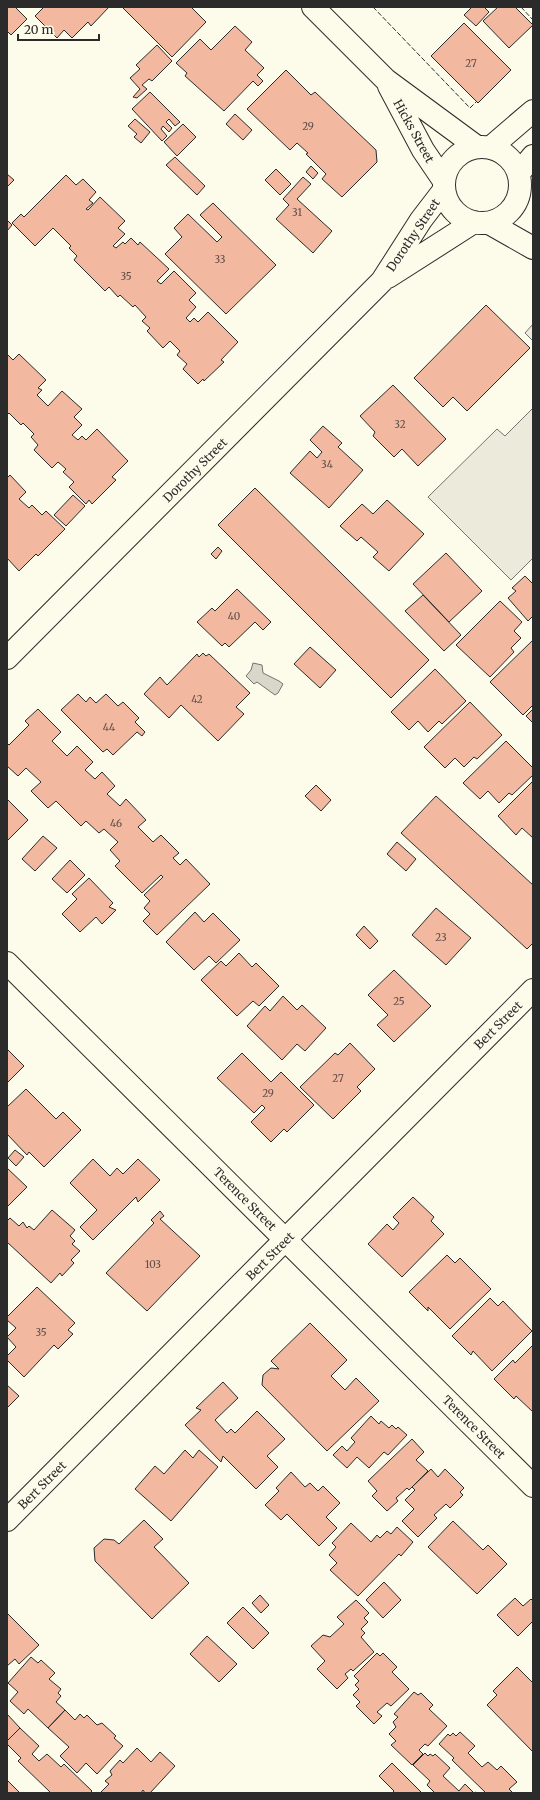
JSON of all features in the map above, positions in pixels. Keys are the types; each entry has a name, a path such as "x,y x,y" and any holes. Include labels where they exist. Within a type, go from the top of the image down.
{"street":[{"name":"Hicks Street","path":"313,7 386,80 484,147"},
{"name":"Hicks Street","path":"386,80 423,150 444,185"},
{"path":"484,147 533,111"},
{"path":"524,186 513,161 503,152 484,147 465,150 455,158 447,169 444,185 447,201 454,211 463,218 482,223 533,248"},
{"path":"482,223 499,220 512,210 524,186 533,156"},
{"name":"Dorothy Street","path":"7,658 382,281 444,185"},
{"name":"Dorothy Street","path":"382,281 482,223"},
{"name":"Terence Street","path":"7,963 533,1486"},
{"name":"Bert Street","path":"7,1520 533,990"}],"shaded area":[{"path":"533,324 533,341 525,333"},
{"path":"533,408 533,558 511,580 428,497 497,429 505,436"},
{"path":"253,663 262,665 263,673 283,684 278,693 275,695 257,682 254,684 246,676 251,670"}],"building":[{"path":"7,7 15,7 27,19 11,35 7,31"},
{"path":"44,7 109,7 91,26 88,22 72,38 64,30 57,38 35,16"},
{"path":"122,7 191,7 206,22 172,57"},
{"path":"472,7 484,7 489,12 476,26 464,15"},
{"path":"498,7 515,7 533,25 509,48 483,21"},
{"path":"464,23 511,70 478,103 431,56"},
{"path":"235,26 252,42 245,50 264,68 257,75 263,81 258,86 253,81 224,111 185,76 187,73 176,63 200,39 211,50"},
{"path":"157,45 172,61 152,81 149,79 142,85 147,89 137,98 133,97 140,89 130,78 140,69 136,65"},
{"path":"286,70 311,95 315,92 376,150 377,162 342,197 322,179 326,174 306,154 308,153 297,143 290,150 247,109"},
{"path":"150,92 180,122 175,126 169,119 166,122 172,128 169,132 163,126 161,129 167,136 162,141 132,109"},
{"path":"235,114 252,130 243,140 226,124"},
{"path":"135,119 150,132 141,143 134,137 137,134 128,126"},
{"path":"183,124 196,137 177,156 164,142"},
{"path":"175,157 205,186 197,195 166,165"},
{"path":"311,166 318,173 313,179 306,172"},
{"path":"276,169 291,184 280,195 265,180"},
{"path":"7,174 14,180 7,187"},
{"path":"66,175 76,185 83,179 96,192 89,200 93,203 86,209 88,210 100,197 125,221 118,228 125,234 113,246 116,248 123,242 125,244 131,238 138,245 140,242 169,269 157,281 161,284 174,271 196,293 189,300 196,307 186,318 190,322 194,318 198,322 208,312 238,342 221,360 224,362 204,381 203,379 198,384 183,369 187,364 177,355 180,351 170,341 163,348 147,331 150,328 142,321 146,317 135,305 133,307 120,295 118,297 109,287 105,291 74,260 77,256 69,248 71,246 53,228 35,246 12,223 21,214 24,217"},
{"path":"303,177 311,184 297,199 332,231 313,253 276,219 289,205 283,199"},
{"path":"213,203 276,265 226,314 165,254 182,237 174,228 188,214 217,242 222,237 200,215"},
{"path":"7,220 12,225 7,231"},
{"path":"486,305 530,348 467,411 453,397 443,407 414,378"},
{"path":"19,354 46,380 38,388 42,390 37,395 48,406 62,391 82,409 74,417 82,425 72,435 78,440 82,436 86,440 97,429 128,461 112,477 116,480 92,504 89,500 86,504 69,487 74,482 63,472 66,469 58,462 52,468 34,450 38,445 31,437 34,434 23,423 21,425 9,413 7,415 7,357 8,355 13,360"},
{"path":"393,385 446,439 418,466 402,449 394,457 373,436 375,432 360,416"},
{"path":"323,426 342,443 338,447 363,470 329,508 290,473 310,451 317,458 322,452 310,440"},
{"path":"10,475 26,492 19,499 29,508 32,505 42,515 46,511 65,529 38,556 36,554 19,571 7,558 7,478"},
{"path":"255,488 429,660 391,698 218,525"},
{"path":"73,495 85,506 66,526 54,515"},
{"path":"387,500 424,534 389,571 373,557 378,552 361,537 357,541 340,526 362,504 373,514"},
{"path":"218,547 222,551 216,559 211,554"},
{"path":"446,553 482,591 449,622 413,584"},
{"path":"525,576 533,584 533,616 528,621 508,598 516,591 512,588"},
{"path":"237,589 271,622 263,630 255,622 229,647 225,643 222,646 197,622 212,608 215,611"},
{"path":"423,595 461,635 444,651 405,611"},
{"path":"500,601 522,622 514,631 521,638 511,648 514,652 490,677 456,645"},
{"path":"533,640 533,705 523,715 490,682"},
{"path":"310,647 336,670 320,688 294,664"},
{"path":"203,653 206,656 209,654 250,693 236,707 244,714 218,741 181,705 169,718 144,694 160,677 167,685 197,654 199,657"},
{"path":"435,669 466,701 442,724 439,721 428,732 418,721 409,730 391,712"},
{"path":"78,694 86,702 90,697 96,703 106,694 118,706 123,702 139,718 135,722 145,732 142,736 137,732 113,755 107,749 103,752 61,710"},
{"path":"470,702 502,735 477,759 474,757 464,767 455,758 445,768 424,747"},
{"path":"38,709 61,732 52,741 67,756 77,746 93,762 85,770 95,779 102,772 115,786 107,794 120,806 126,799 146,820 138,827 153,842 161,835 179,853 173,858 180,865 186,859 210,884 157,935 143,921 150,914 144,908 150,901 144,895 163,877 161,875 142,893 115,866 120,861 110,850 118,842 104,829 99,833 86,821 81,826 56,801 48,808 31,791 41,782 26,768 18,776 7,766 7,743 9,745 29,725 25,721"},
{"path":"533,709 533,723 526,716"},
{"path":"506,741 533,768 533,775 512,795 509,793 499,803 488,791 480,799 463,783"},
{"path":"533,781 533,838 522,828 516,835 498,816"},
{"path":"316,785 331,800 321,811 305,796"},
{"path":"436,796 533,885 533,943 527,949 401,833"},
{"path":"7,799 28,820 7,841"},
{"path":"43,836 57,848 35,871 22,859"},
{"path":"397,842 416,859 406,871 387,854"},
{"path":"70,860 85,875 67,893 52,879"},
{"path":"89,878 113,903 109,907 116,910 102,924 96,917 80,932 62,914 77,899 72,894"},
{"path":"436,908 471,938 446,965 412,935"},
{"path":"195,912 204,922 213,913 240,940 216,963 209,956 194,970 166,942"},
{"path":"364,926 378,941 370,949 356,935"},
{"path":"239,953 252,967 256,963 279,986 259,1006 253,1001 237,1016 201,980 221,961 226,966"},
{"path":"394,970 431,1006 394,1042 377,1025 388,1015 368,995"},
{"path":"283,996 297,1010 302,1005 326,1028 305,1051 297,1044 282,1060 247,1026 265,1006 270,1011"},
{"path":"350,1043 375,1069 357,1087 361,1091 333,1119 300,1087 335,1053 338,1055"},
{"path":"7,1049 24,1066 7,1083"},
{"path":"242,1053 271,1082 281,1072 314,1105 287,1132 284,1129 271,1142 251,1122 265,1108 262,1105 254,1113 217,1078"},
{"path":"26,1089 56,1119 63,1112 81,1130 44,1167 29,1152 27,1155 7,1134 7,1107"},
{"path":"15,1150 24,1157 16,1166 8,1158"},
{"path":"93,1159 110,1176 117,1168 123,1174 138,1159 160,1180 138,1202 136,1197 93,1240 80,1227 97,1210 70,1183"},
{"path":"7,1168 27,1187 7,1207"},
{"path":"413,1197 434,1217 431,1221 444,1234 402,1277 368,1244 387,1224 393,1230 399,1223 393,1217"},
{"path":"52,1210 75,1230 70,1236 75,1241 72,1244 80,1251 71,1260 74,1263 62,1276 60,1273 51,1283 7,1242 7,1221 10,1218 19,1226 23,1222 27,1228 29,1226 34,1230"},
{"path":"160,1211 164,1216 160,1219 200,1256 147,1311 106,1273 154,1223 151,1220"},
{"path":"447,1255 455,1263 460,1258 491,1289 450,1329 428,1307 428,1311 409,1292"},
{"path":"37,1287 75,1323 68,1330 73,1334 58,1349 54,1345 24,1377 7,1360 7,1356 16,1347 7,1337 16,1328 7,1320 7,1317"},
{"path":"490,1298 498,1306 503,1301 532,1331 492,1371 473,1351 471,1355 452,1336"},
{"path":"310,1323 347,1360 331,1376 345,1390 356,1378 379,1401 327,1451 262,1385 263,1375 271,1368 279,1369 271,1361"},
{"path":"533,1345 533,1412 516,1396 514,1399 494,1379 513,1360 515,1363"},
{"path":"223,1382 238,1398 215,1420 227,1433 231,1429 235,1433 257,1411 285,1439 267,1456 278,1467 256,1489 223,1456 221,1462 185,1425 201,1410 196,1408"},
{"path":"7,1385 19,1396 7,1408"},
{"path":"371,1416 379,1424 381,1421 389,1428 392,1425 396,1429 398,1427 407,1435 388,1455 384,1452 369,1468 357,1457 347,1468 333,1455 342,1446 347,1451 355,1442 351,1438"},
{"path":"412,1439 424,1452 416,1460 428,1471 409,1490 407,1488 396,1498 398,1501 387,1511 372,1496 377,1491 368,1481"},
{"path":"185,1450 193,1458 199,1450 218,1467 171,1521 135,1489 155,1466 164,1474"},
{"path":"431,1469 438,1477 445,1469 464,1488 460,1492 463,1495 450,1508 446,1504 434,1515 437,1518 418,1537 402,1521 414,1509 405,1500 415,1490 412,1487"},
{"path":"291,1472 305,1487 310,1483 318,1491 323,1486 340,1503 326,1517 337,1528 319,1546 287,1514 281,1520 265,1505 279,1491 276,1488"},
{"path":"144,1520 163,1539 154,1547 189,1583 152,1619 95,1561 94,1548 104,1539 114,1540 119,1544"},
{"path":"453,1521 483,1550 488,1545 507,1564 477,1594 428,1547"},
{"path":"351,1523 371,1542 377,1535 380,1538 387,1531 391,1534 397,1527 413,1542 401,1556 399,1554 358,1596 330,1570 337,1563 329,1555 336,1547 332,1543"},
{"path":"384,1582 401,1600 383,1618 366,1600"},
{"path":"260,1595 269,1605 261,1613 252,1603"},
{"path":"515,1598 523,1606 531,1599 533,1601 533,1621 518,1636 497,1615"},
{"path":"356,1600 369,1613 364,1618 368,1622 361,1629 365,1633 361,1637 374,1652 353,1671 351,1669 345,1674 348,1678 337,1689 317,1669 325,1661 311,1646 323,1635 330,1637 344,1624 337,1617"},
{"path":"243,1607 269,1633 253,1649 227,1623"},
{"path":"7,1613 39,1645 19,1664 15,1659 7,1666"},
{"path":"207,1636 237,1664 219,1682 190,1654"},
{"path":"377,1653 380,1656 383,1653 397,1667 392,1672 409,1689 391,1706 387,1703 377,1712 382,1716 374,1724 356,1706 360,1702 353,1695 359,1689 355,1685 359,1681 354,1676"},
{"path":"31,1657 38,1663 41,1660 55,1673 49,1679 61,1689 58,1693 61,1696 56,1702 65,1710 48,1728 28,1709 24,1714 10,1701 18,1692 8,1683"},
{"path":"517,1667 532,1682 533,1680 533,1752 487,1705 497,1695 493,1691"},
{"path":"414,1692 418,1695 421,1693 433,1705 429,1709 447,1726 428,1746 425,1744 419,1750 423,1754 412,1765 391,1745 396,1741 389,1734 396,1727 393,1722 398,1717 394,1714"},
{"path":"65,1710 75,1720 80,1714 84,1718 87,1715 97,1725 102,1723 116,1736 114,1738 123,1746 97,1774 86,1763 77,1773 60,1756 69,1747 48,1728"},
{"path":"7,1714 20,1728 7,1741"},
{"path":"20,1728 39,1746 32,1754 39,1761 47,1754 61,1767 64,1764 92,1791 90,1793 51,1793 18,1761 21,1758 7,1744 7,1741"},
{"path":"460,1732 475,1746 468,1753 482,1767 488,1762 497,1770 501,1766 517,1782 509,1789 513,1793 486,1793 452,1760 454,1758 439,1744 448,1734 450,1736 453,1733 456,1736"},
{"path":"137,1748 151,1762 160,1752 175,1766 150,1793 145,1793 143,1790 141,1793 100,1793 109,1784 105,1781 112,1775 110,1771 120,1760 123,1763"},
{"path":"425,1753 428,1756 430,1754 433,1756 435,1754 450,1768 443,1776 459,1791 465,1784 474,1793 435,1793 427,1785 430,1781 413,1765"},
{"path":"392,1763 422,1793 392,1793 394,1791 379,1776"},
{"path":"7,1780 20,1793 7,1793"}],"fence":[{"path":"373,7 470,108 476,102"},
{"path":"521,7 533,20"}]}
